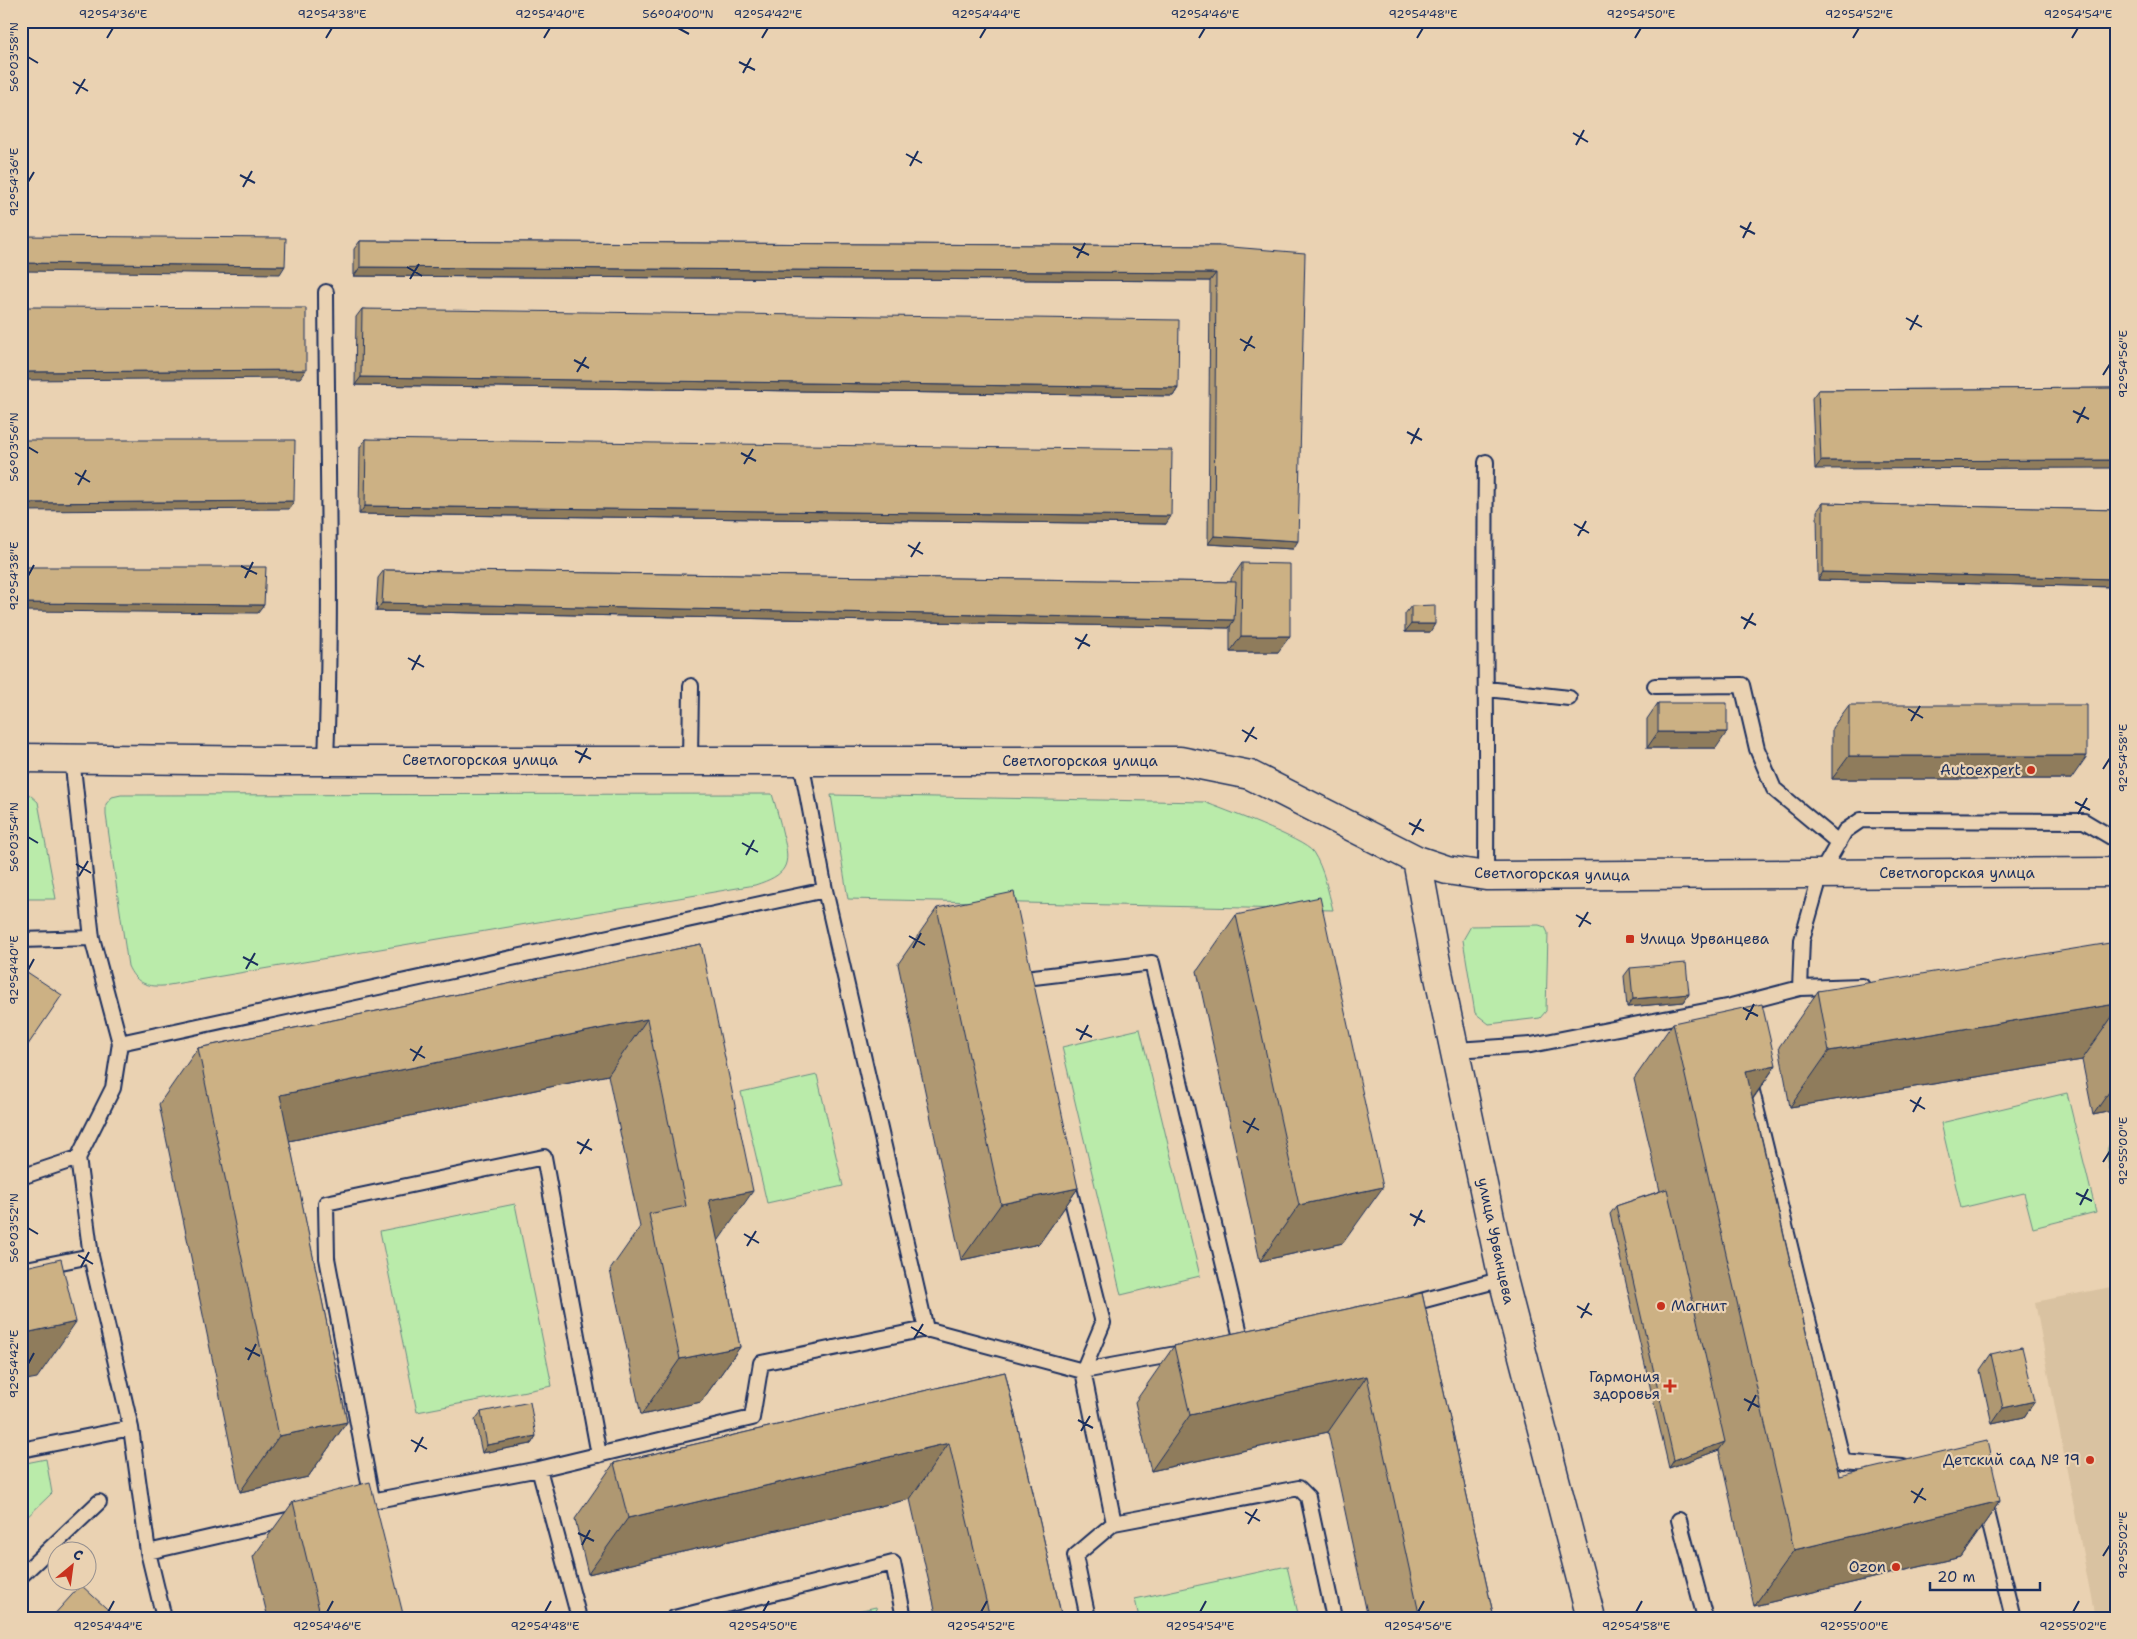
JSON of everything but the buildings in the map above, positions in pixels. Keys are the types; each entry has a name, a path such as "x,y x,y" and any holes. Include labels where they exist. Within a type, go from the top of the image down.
{"street":[{"name":"Светлогорская улица","path":"21,758 802,762 1180,761 1250,775 1417,860 1447,870 1486,876 2116,872"},
{"name":"улица Урванцева","path":"1417,860 1435,958 1503,1279 1591,1618"}],"lane":[{"path":"326,292 330,648 326,760"},
{"path":"1486,462 1484,634 1487,689 1486,876"},
{"path":"690,761 691,686"},
{"path":"1656,686 1742,686 1757,748 1774,789 1839,843"},
{"path":"1487,689 1570,698"},
{"path":"72,758 92,938 120,1043 113,1088 78,1158 92,1256 130,1428 148,1552 164,1618"},
{"path":"802,762 825,890 926,1329"},
{"path":"1800,988 1802,940 1822,873 1845,831 1861,820 2084,821 2116,840"},
{"path":"120,1043 825,890"},
{"path":"21,940 92,938"},
{"path":"1022,998 1017,979 1152,963 1247,1341 1224,1345"},
{"path":"1456,1050 1531,1045 1733,1011 1800,988 1879,985"},
{"path":"1746,1064 1843,1462 1919,1468"},
{"path":"374,1506 327,1258 326,1202 544,1157 599,1455"},
{"path":"21,1177 78,1158"},
{"path":"1065,1170 1103,1323 1083,1370 1114,1524"},
{"path":"21,1270 92,1256"},
{"path":"1390,1309 1410,1309 1503,1279"},
{"path":"343,1507 374,1506 752,1418 761,1363 926,1329 1083,1370 1205,1348"},
{"path":"21,1450 130,1428"},
{"path":"539,1469 579,1618"},
{"path":"1979,1482 2013,1618"},
{"path":"1088,1618 1075,1556 1114,1524 1299,1488 1308,1497 1334,1618"},
{"path":"21,1576 99,1502"},
{"path":"148,1552 314,1514"},
{"path":"1679,1520 1705,1618"},
{"path":"674,1618 730,1611 893,1563 904,1618"}],"shaded area":[{"name":"Детский сад № 19","path":"2116,1286 2116,1618 2095,1618 2035,1302"}],"green space":[{"path":"21,792 30,795 38,802 56,899 21,899"},
{"path":"772,794 786,846 786,862 780,873 755,885 163,986 151,986 138,980 128,966 106,815 106,804 112,797 121,795"},
{"path":"831,795 1204,802 1262,825 1306,846 1313,852 1320,866 1333,910 848,899"},
{"path":"1539,925 1545,927 1548,933 1546,1011 1540,1018 1489,1024 1475,1013 1463,940 1471,926"},
{"path":"1140,1029 1200,1276 1121,1295 1062,1047"},
{"path":"817,1075 843,1186 767,1203 741,1092"},
{"path":"2067,1093 2096,1212 2033,1228 2024,1193 1961,1208 1941,1123"},
{"path":"2116,1137 2116,1174 2110,1170 2107,1152 2112,1140"},
{"path":"515,1204 552,1386 417,1412 380,1231"},
{"path":"46,1459 52,1493 21,1523 21,1464"},
{"path":"1287,1566 1299,1618 1139,1618 1135,1599"},
{"path":"876,1607 878,1618 825,1618"}],"place":[{"name":"Autoexpert","path":"2031,770"},
{"name":"Улица Урванцева","path":"1630,939"},
{"name":"Магнит","path":"1661,1306"},
{"name":"Гармония здоровья","path":"1670,1386"},
{"name":"Детский сад № 19","path":"2090,1460"},
{"name":"Ozon","path":"1896,1567"}]}
